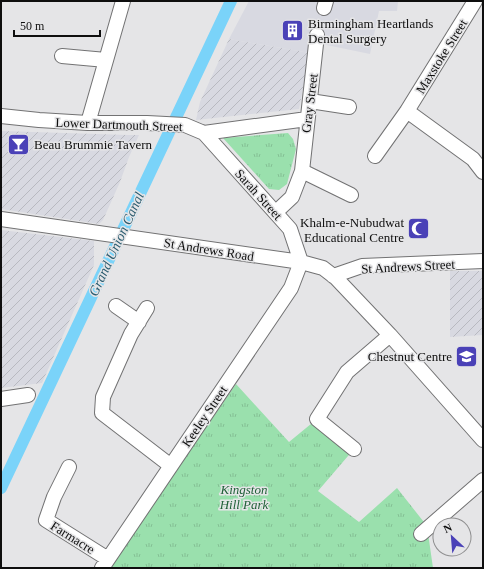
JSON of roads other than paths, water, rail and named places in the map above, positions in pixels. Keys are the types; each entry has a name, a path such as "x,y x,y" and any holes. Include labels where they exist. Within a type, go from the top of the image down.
{"street":[{"path":"88,124 123,1"},
{"name":"Maxstoke Street","path":"375,156 478,4"},
{"name":"Gray Street","path":"276,212 292,197 302,172 317,35"},
{"path":"62,56 106,60"},
{"path":"310,101 348,107"},
{"path":"1,106 1,116"},
{"path":"406,111 473,159 483,172"},
{"name":"Lower Dartmouth Street","path":"1,116 88,124 185,125 204,133"},
{"path":"204,133 307,119"},
{"name":"Sarah Street","path":"204,133 290,229 301,262"},
{"path":"302,172 351,195"},
{"name":"St Andrews Road","path":"1,219 301,262 323,268 333,276 390,335 483,440"},
{"name":"St Andrews Street","path":"333,276 362,266 483,261"},
{"name":"Keeley Street","path":"105,563 290,288 301,262"},
{"path":"116,306 139,322"},
{"path":"147,308 131,334 103,397 102,413 171,466"},
{"path":"354,449 317,419 347,372 390,335"},
{"path":"1,399 28,395"},
{"name":"Farmacre","path":"69,467 54,497 46,520 105,563"},
{"path":"421,534 483,480"}],"waterway":[{"name":"Grand Union Canal","path":"1,488 231,1"}],"place":[{"name":"Birmingham Heartlands Dental Surgery","path":"293,30"},
{"name":"Beau Brummie Tavern","path":"18,144"},
{"name":"Khalm-e-Nubudwat Educational Centre","path":"419,229"},
{"name":"Chestnut Centre","path":"467,356"}],"park label":[{"name":"Kingston Hill Park","path":"244,496"}]}
